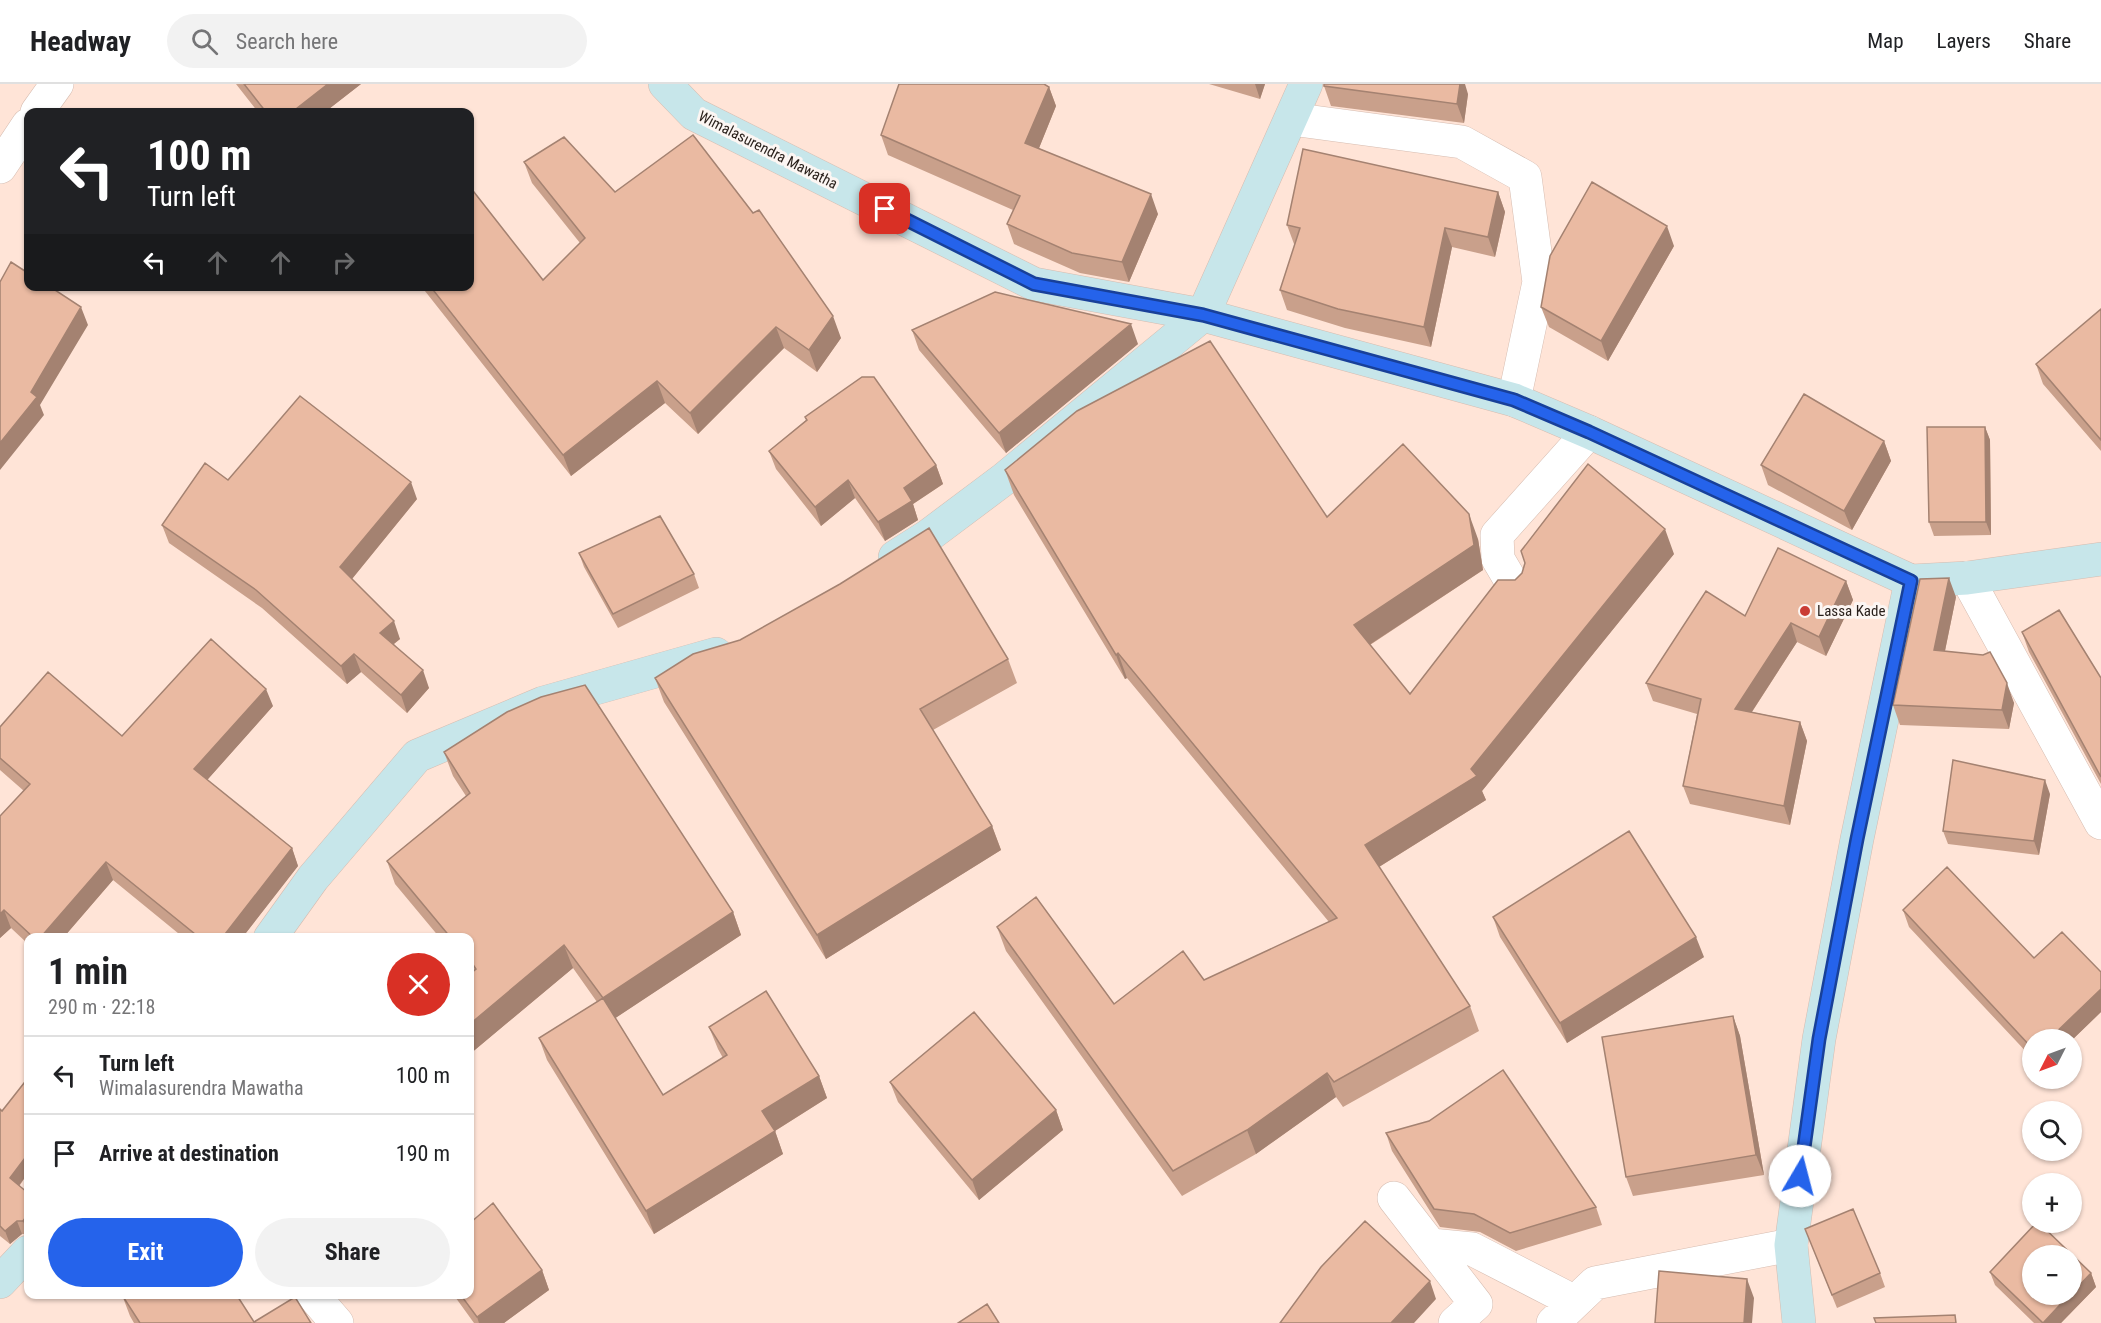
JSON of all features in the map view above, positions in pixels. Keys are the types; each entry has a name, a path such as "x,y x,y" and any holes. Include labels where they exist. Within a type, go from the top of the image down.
{"street":[{"path":"40,108 57,84"},
{"name":"Wimalasurendra Mawatha","path":"665,84 694,114 1034,284 1203,315 1514,400 1589,432 1911,581 1967,578 2101,559"},
{"path":"869,573 928,536 1004,479 1203,315 1306,84"},
{"path":"1291,119 1462,142 1524,177 1539,282 1514,400"},
{"path":"0,167 24,131"},
{"path":"1515,588 1498,560 1497,535 1589,432"},
{"path":"1967,578 2101,823"},
{"path":"1800,1323 1791,1245 1819,1039 1857,839 1911,581"},
{"path":"274,933 313,878 417,756 543,703 740,648"},
{"path":"1394,1198 1476,1304 1455,1323"},
{"path":"1431,1245 1472,1249 1564,1313 1595,1283 1791,1245"},
{"path":"0,1282 24,1256"},
{"path":"316,1299 337,1323"}],"building":[{"path":"244,84 328,84 297,108 263,108"},
{"path":"899,84 1044,84 1049,87 1025,143 1151,194 1122,262 1072,253 1007,224 1020,196 881,135"},
{"path":"1324,84 1460,84 1457,104 1324,86"},
{"path":"693,135 753,213 759,210 833,316 809,350 776,327 690,413 657,381 563,455 434,291 474,291 474,192 543,280 585,238 524,162 564,137 615,192"},
{"path":"1303,149 1498,192 1488,237 1445,228 1424,327 1338,309 1280,290 1300,228 1287,225"},
{"path":"1592,182 1667,226 1601,341 1541,307 1550,256"},
{"path":"11,262 24,270 24,291 57,291 81,307 31,392 37,397 0,443 0,282"},
{"path":"995,292 1131,324 999,433 912,330"},
{"path":"2101,309 2101,440 2036,364"},
{"path":"1210,341 1327,517 1403,444 1469,514 1474,545 1354,625 1410,694 1498,580 1515,580 1522,573 1525,563 1521,551 1588,464 1665,529 1471,769 1477,776 1365,845 1470,1006 1334,1082 1327,1073 1247,1130 1173,1171 997,927 1036,897 1114,1004 1183,951 1204,980 1337,918 1118,653 1116,655 1005,470 1077,411"},
{"path":"862,377 874,377 936,465 904,488 912,501 878,522 848,480 815,507 769,451 807,420 805,417"},
{"path":"1804,394 1884,441 1844,511 1761,465"},
{"path":"300,396 411,482 340,567 394,621 380,633 423,670 401,695 354,654 341,666 256,590 162,525 205,463 228,480"},
{"path":"1927,427 1985,427 1986,522 1929,522"},
{"path":"660,516 694,574 613,614 579,553"},
{"path":"929,528 1008,659 920,709 992,826 817,935 655,678 693,654 740,640 840,584"},
{"path":"1778,548 1846,581 1819,637 1791,623 1735,709 1800,722 1784,806 1683,786 1701,699 1646,683 1706,591 1745,616"},
{"path":"1949,578 1934,650 1983,655 1990,652 2007,683 2002,710 1893,705 1920,579"},
{"path":"2059,610 2101,678 2101,777 2022,632"},
{"path":"211,639 266,689 194,769 292,848 226,933 194,933 106,862 44,933 29,933 4,910 0,914 0,816 30,784 0,758 0,727 48,672 122,736"},
{"path":"585,685 733,912 603,998 564,945 474,1021 474,971 476,969 474,966 474,933 447,933 387,861 470,793 444,752 507,712 541,697"},
{"path":"1953,760 2045,780 2034,841 1943,831"},
{"path":"1629,831 1696,937 1560,1023 1493,917"},
{"path":"1947,867 2034,958 2062,932 2101,972 2101,989 2059,1029 2022,1029 2022,1037 1903,910"},
{"path":"766,991 819,1076 762,1111 775,1131 646,1211 539,1038 603,998 663,1095 727,1055 709,1027"},
{"path":"974,1012 1056,1110 972,1180 890,1082"},
{"path":"1733,1016 1756,1155 1626,1177 1602,1037"},
{"path":"1503,1070 1596,1207 1510,1233 1474,1214 1434,1209 1386,1133 1429,1121"},
{"path":"24,1083 24,1159 10,1178 24,1190 24,1220 17,1221 5,1231 0,1226 0,1109 2,1111"},
{"path":"493,1203 542,1270 477,1317 464,1299 474,1299 474,1220"},
{"path":"1853,1209 1880,1273 1832,1295 1805,1229"},
{"path":"1365,1221 1430,1281 1391,1323 1280,1323 1321,1267"},
{"path":"2027,1233 2049,1233 2062,1245 2022,1245 2022,1303 1990,1272"},
{"path":"2082,1264 2091,1273 2082,1282"},
{"path":"1659,1271 1747,1279 1744,1323 1655,1323"},
{"path":"125,1299 239,1299 254,1322 292,1299 296,1299 311,1323 140,1323"},
{"path":"987,1304 999,1323 958,1323"},
{"path":"2024,1305 2060,1305 2043,1323"},
{"path":"1955,1315 1956,1323 1876,1323 1874,1318"}],"place":[{"name":"Lassa Kade","path":"1805,611"}],"route":[{"path":"885,209 1034,284 1203,315 1514,400 1589,432 1911,581 1857,839 1819,1039 1800,1176"}]}
